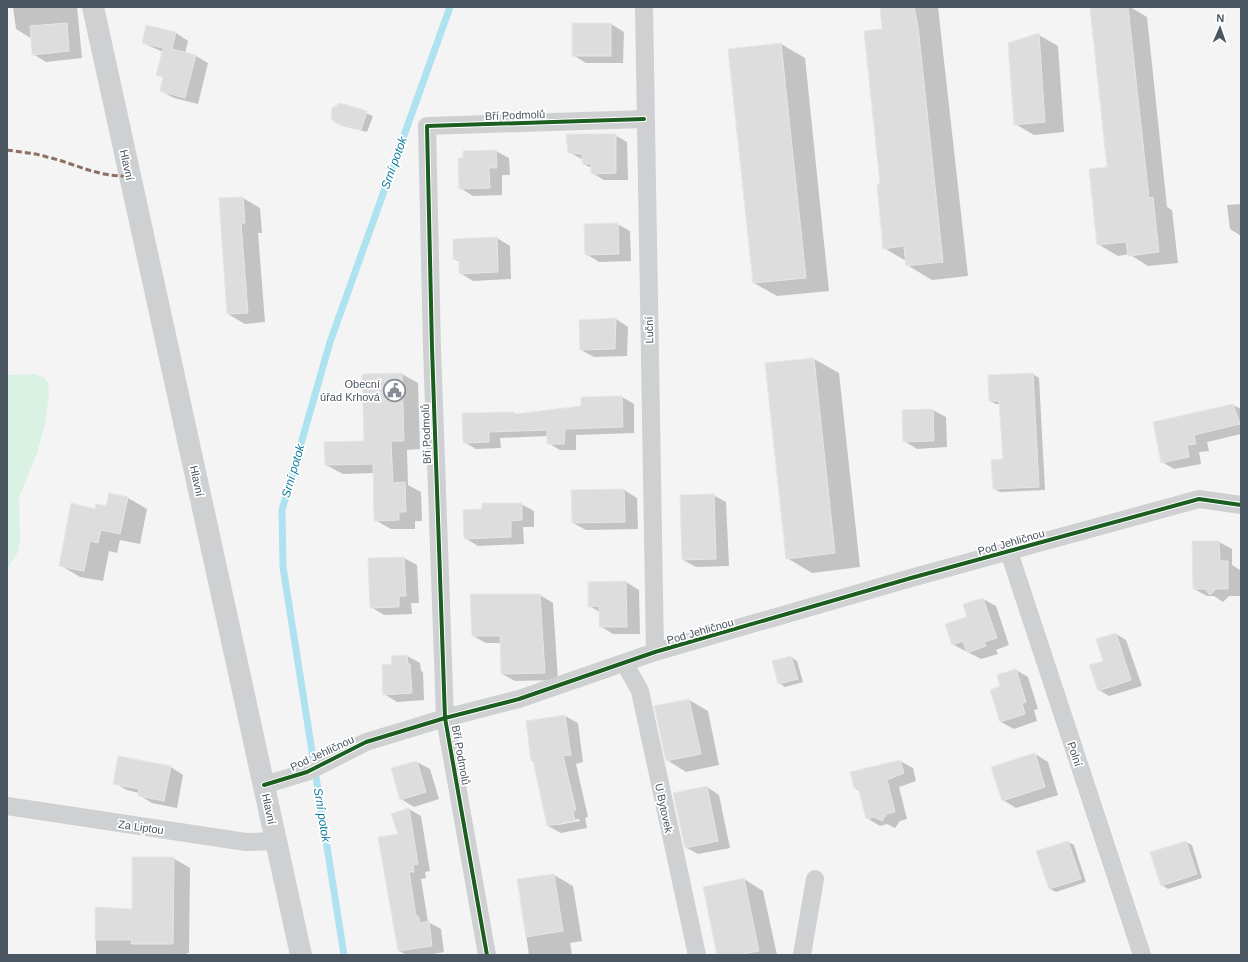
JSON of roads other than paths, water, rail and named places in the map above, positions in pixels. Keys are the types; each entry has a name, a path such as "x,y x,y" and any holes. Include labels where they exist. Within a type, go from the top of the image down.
{"street":[{"name":"Hlavní","path":"93,7 301,955"},
{"name":"Luční","path":"644,7 644,118 655,652"},
{"name":"Bří Podmolů","path":"487,955 445,718 432,348 427,126 644,118"},
{"name":"Pod Jehličnou","path":"264,785 307,772 366,742 445,718 519,699 625,664 655,652 911,578 1199,499 1241,505"},
{"name":"Polní","path":"1009,552 1142,955"},
{"name":"U Bytovek","path":"625,664 640,690 697,955"},
{"name":"Za Liptou","path":"7,806 246,842 276,841"},
{"path":"802,955 814,879"}],"waterway":[{"name":"Srní potok","path":"344,955 283,567 282,510 330,342 450,7"}],"place":[{"name":"Obecní úřad Krhová","path":"395,390"}]}
